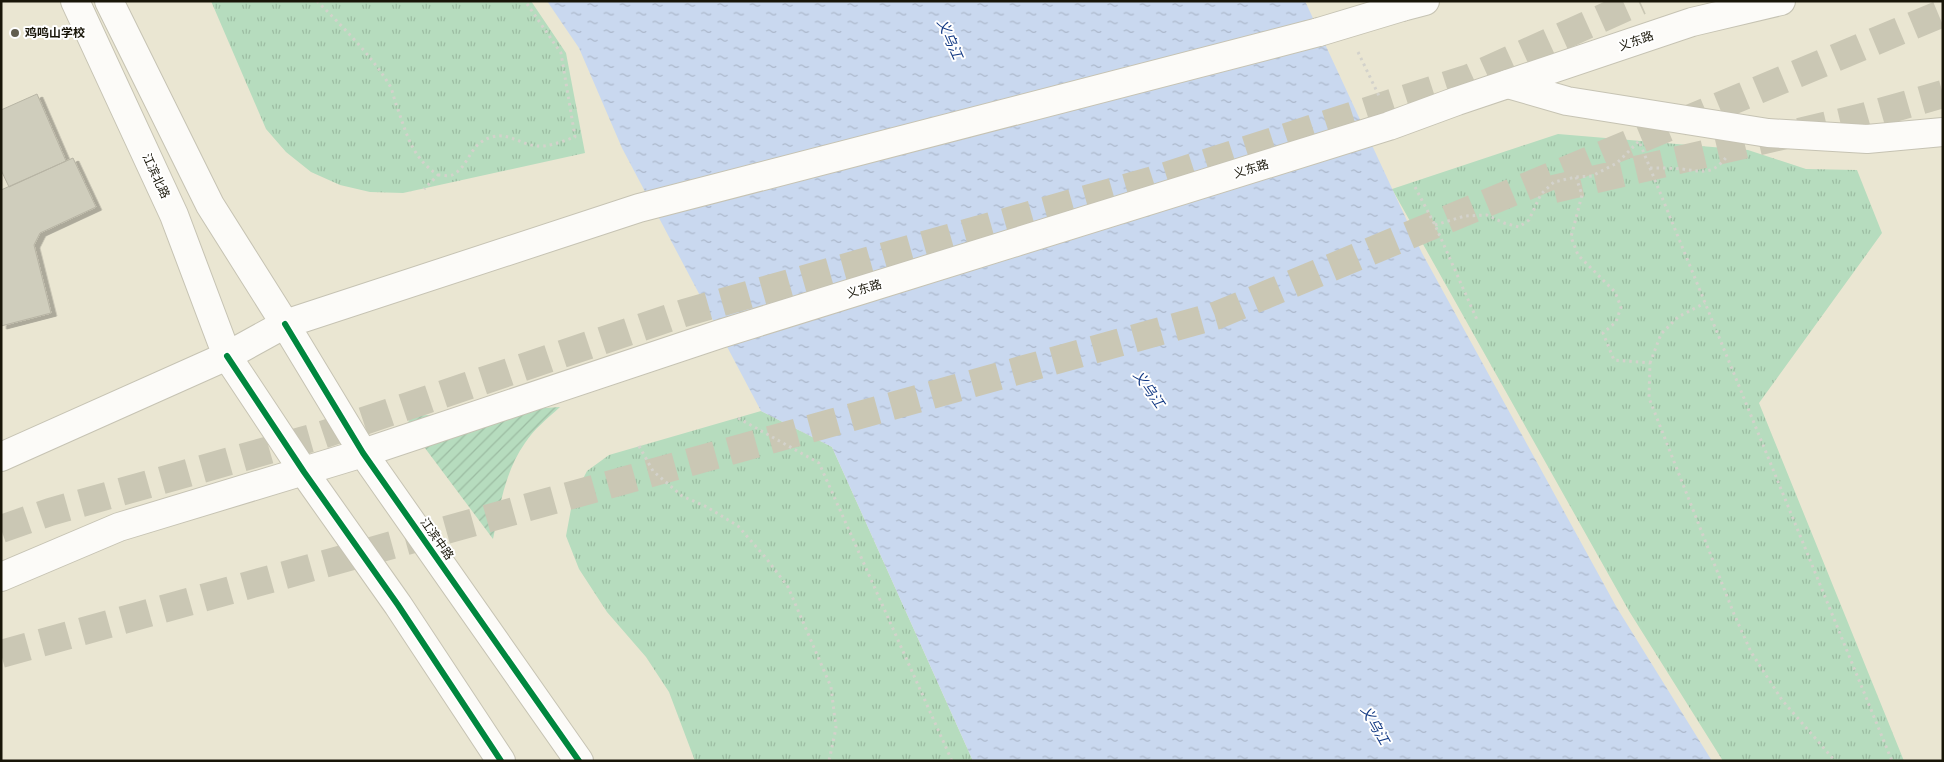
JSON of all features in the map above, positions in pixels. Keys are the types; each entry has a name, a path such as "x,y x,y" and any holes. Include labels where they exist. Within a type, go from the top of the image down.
{"main road":[{"name":"江滨北路","path":"75,1 174,214 227,356"},
{"path":"109,1 210,205 285,324"},
{"name":"义东路","path":"1,578 119,527 363,453 1385,113 1508,84 1692,22 1781,1"},
{"path":"1,457 227,356 285,324 639,208 1319,32 1414,4"},
{"path":"1508,84 1567,101 1768,133 1867,139 1943,132"},
{"name":"江滨中路","path":"285,324 363,453 579,761"},
{"path":"227,356 304,472 398,605 501,761"}],"path":[{"path":"318,1 342,25 390,87 406,135 415,154 428,168 438,175 452,176 461,169 470,153 480,142 493,136 508,137 535,146 548,146 575,137 561,53 525,1"},
{"path":"1356,48 1385,113"},
{"path":"1435,225 1464,216 1487,215 1504,223 1519,227 1529,220 1541,194 1554,182 1576,177 1592,176 1617,163 1640,141 1892,761"},
{"path":"1650,168 1682,169 1701,173 1720,165 1730,151"},
{"path":"424,189 438,175"},
{"path":"1576,177 1582,195 1571,237 1578,255 1615,292 1621,307 1616,322 1603,333 1614,360 1650,363"},
{"path":"1415,187 1435,225 1478,322"},
{"path":"1705,303 1678,317 1662,334 1650,363 1649,398 1750,652 1782,700 1835,761"},
{"path":"738,418 819,463 952,761"},
{"path":"639,446 653,471 682,496 707,507 738,526 788,587 830,687 836,728 828,761"}],"green space":[{"path":"211,1 531,1 566,53 585,153 403,193 370,192 340,185 311,172 286,152 266,129"},
{"path":"1558,134 1748,150 1806,169 1857,170 1882,233 1759,403 1904,761 1723,761 1629,611 1392,189"},
{"path":"560,407 541,424 518,454 504,489 493,539 407,424 412,416"},
{"path":"761,411 832,447 973,761 695,761 669,692 646,657 607,612 579,569 566,536 573,498 587,471 609,455"}],"water":[{"name":"义乌江","path":"547,1 1305,1 1422,253 1617,608 1712,761 973,761 832,447 761,411 622,148 579,48"}],"building":[{"path":"37,94 66,161 9,187 1,170 1,110"},
{"path":"73,158 96,207 40,233 34,245 51,313 1,326 1,190"}],"tunnel":[{"path":"1,529 50,512 322,435 684,313 1150,181 1469,78 1640,1"},
{"path":"1,654 1215,316 1943,13"},
{"path":"1554,189 1863,117 1943,94"}],"cycle path":[{"path":"285,324 363,453 579,761"},
{"path":"227,356 304,472 398,605 501,761"}],"place":[{"name":"鸡鸣山学校","path":"15,33"}]}
